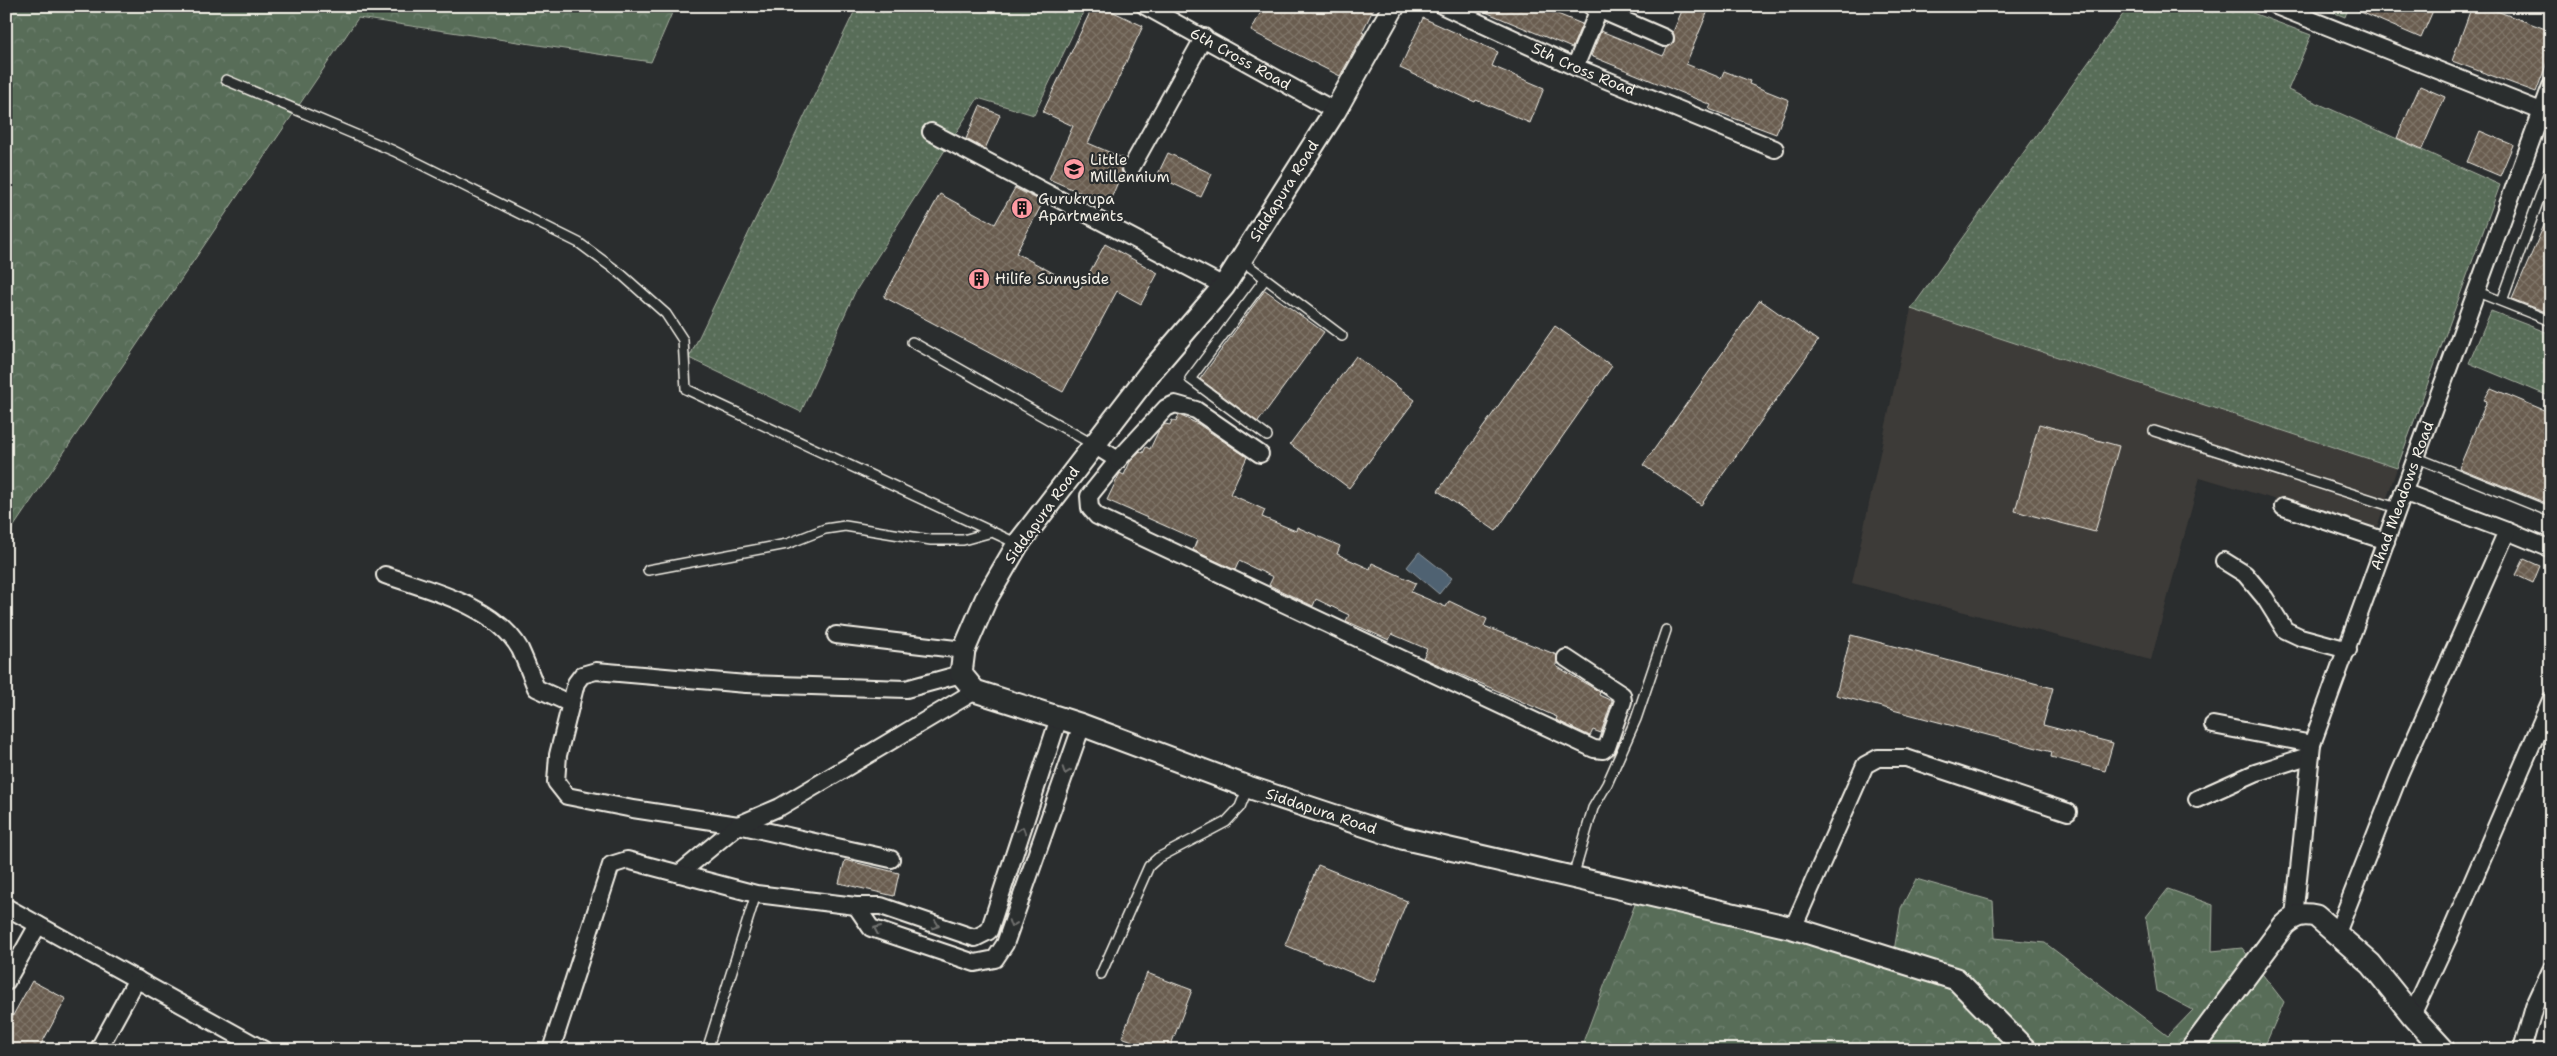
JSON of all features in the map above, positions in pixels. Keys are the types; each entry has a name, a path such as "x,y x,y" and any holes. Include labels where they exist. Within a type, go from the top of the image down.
{"street":[{"name":"6th Cross Road","path":"1145,6 1335,110"},
{"name":"Siddapura Road","path":"961,674 964,650 986,599 1018,544 1152,370 1224,286 1335,110 1394,6"},
{"name":"5th Cross Road","path":"1443,6 1575,66 1775,149"},
{"path":"2276,6 2541,110"},
{"path":"1575,66 1595,8 1665,38"},
{"path":"1130,168 1204,37"},
{"name":"Ahad Meadows Road","path":"2294,916 2312,749 2415,457 2551,86"},
{"path":"931,132 1224,286"},
{"path":"1260,454 1196,410 1175,404 1166,408 1118,460 1089,496 1090,508 1097,516 1594,749 1603,750 1607,747 1623,701 1622,695 1619,691 1566,658"},
{"path":"1094,446 1118,460"},
{"path":"2403,492 2507,530 2551,550"},
{"path":"2283,507 2386,541"},
{"path":"2337,933 2399,774 2507,530"},
{"path":"2224,561 2245,574 2265,598 2285,630 2300,637 2348,650"},
{"path":"385,575 455,598 492,619 519,648 536,688 571,704"},
{"path":"836,635 964,650"},
{"path":"680,874 738,825 780,807 975,691 961,674 906,689 746,684 596,671 582,674 576,683 558,755 556,782 567,796 632,809 738,825 891,859"},
{"name":"Siddapura Road","path":"975,691 1082,725 1248,787 1402,838 1572,878 1622,887 1793,928 1956,979 2026,1050"},
{"path":"2412,1015 2450,936 2551,700"},
{"path":"551,1050 611,865 627,860 756,894 856,906 881,906 975,938 989,932 1059,718"},
{"path":"856,906 871,928 975,963 995,959 1005,944 1082,725"},
{"path":"2213,725 2312,749"},
{"path":"2197,799 2312,749"},
{"path":"1793,928 1865,766 1878,758 1906,758 2068,812"},
{"path":"6,907 137,979 256,1048"},
{"path":"2191,1050 2284,925 2294,916 2304,913 2316,916 2371,964 2412,1015 2444,1050"},
{"path":"6,982 38,925"},
{"path":"2522,1050 2534,1008 2551,970"},
{"path":"98,1050 137,979"}],"lane":[{"path":"226,80 394,151 579,243 621,274 666,314 683,340 686,389 1018,544"},
{"path":"2502,301 2551,166"},
{"path":"1240,260 1342,336"},
{"path":"1266,279 1190,379 1267,436"},
{"path":"2475,291 2551,321"},
{"path":"912,342 1094,446"},
{"path":"2154,431 2397,508"},
{"path":"2415,457 2551,512"},
{"path":"648,570 787,544 825,529 845,526 931,540 963,540 992,532"},
{"path":"1572,878 1593,808 1607,784 1636,719 1666,630"},
{"path":"1101,974 1149,866 1158,858 1226,822 1240,806 1248,787"},
{"path":"707,1050 756,894"}],"shaded area":[{"path":"1911,309 2397,468 2376,530 2200,477 2151,660 1852,583"}],"green space":[{"path":"6,6 675,6 651,62 358,18 6,538"},
{"path":"857,6 1086,6 1034,115 978,98 855,292 801,412 689,358"},
{"path":"2129,6 2234,6 2311,35 2288,90 2500,185 2397,468 1911,309"},
{"path":"2317,6 2349,6 2345,17"},
{"path":"2491,311 2551,334 2551,397 2469,363"},
{"path":"1916,879 1993,901 1995,938 2045,943 2168,1036 2193,1010 2157,991 2146,917 2168,889 2213,905 2212,951 2242,948 2284,1002 2263,1050 1580,1050 1637,899 1894,951 1901,908"}],"water":[{"path":"1419,552 1452,578 1439,594 1407,567"}],"building":[{"path":"1093,6 1101,6 1143,26 1088,143 1125,159 1121,168 1122,173 1108,205 1049,179 1073,126 1043,112"},
{"path":"1264,6 1375,6 1362,32 1364,33 1340,76 1251,31"},
{"path":"1471,6 1538,6 1582,24 1572,48"},
{"path":"1684,6 1710,6 1686,64 1721,78 1724,71 1750,81 1749,84 1789,100 1776,134 1709,109 1711,105 1591,56 1601,31 1663,56 1667,48 1674,42 1673,32"},
{"path":"2347,6 2435,6 2421,38"},
{"path":"2472,6 2483,6 2551,31 2551,52 2536,92 2452,61"},
{"path":"1423,18 1498,52 1492,66 1544,88 1530,123 1476,100 1475,102 1400,68"},
{"path":"2420,86 2445,97 2422,149 2397,138"},
{"path":"980,106 1000,115 985,149 966,139"},
{"path":"2480,131 2513,145 2500,176 2467,162"},
{"path":"1168,153 1212,174 1201,197 1157,176"},
{"name":"Hilife Sunnyside","path":"1015,188 1043,202 1016,253 1081,288 1105,244 1158,273 1141,304 1117,291 1063,392 884,297 940,194 995,224"},
{"path":"2551,209 2551,314 2512,299"},
{"path":"1265,290 1324,332 1258,422 1200,379"},
{"path":"1760,300 1818,341 1701,505 1643,465"},
{"path":"1555,326 1612,366 1496,531 1438,491"},
{"path":"1356,356 1415,400 1349,488 1290,444"},
{"path":"2491,388 2551,413 2551,505 2459,468 2487,401 2484,400"},
{"path":"1179,415 1198,424 1247,457 1230,494 1265,510 1262,517 1296,531 1297,527 1340,546 1337,554 1370,569 1372,563 1416,583 1411,592 1446,607 1449,601 1487,619 1484,626 1557,655 1556,666 1600,692 1599,695 1612,701 1601,733 1593,730 1590,736 1556,720 1557,717 1423,658 1427,649 1392,634 1389,640 1346,621 1349,615 1316,599 1313,606 1269,585 1273,577 1239,561 1235,570 1193,550 1197,540 1107,500 1120,473 1124,475 1130,462 1140,451 1143,453 1146,447 1150,449 1158,432 1165,424 1170,425 1172,420 1176,422"},
{"path":"2039,424 2119,446 2095,532 2015,511"},
{"path":"2524,559 2540,566 2533,583 2516,575"},
{"path":"1851,635 2053,688 2043,725 2113,743 2105,771 2051,757 2052,752 1836,695"},
{"path":"845,860 899,873 894,896 839,883"},
{"path":"1318,865 1407,901 1374,982 1285,945"},
{"path":"1147,973 1192,990 1169,1050 1154,1050 1122,1037"},
{"path":"32,981 66,999 38,1050 6,1050 6,1028"}],"place":[{"name":"Little Millennium","path":"1074,169"},
{"name":"Gurukrupa Apartments","path":"1022,208"},
{"name":"Hilife Sunnyside","path":"979,279"}]}
